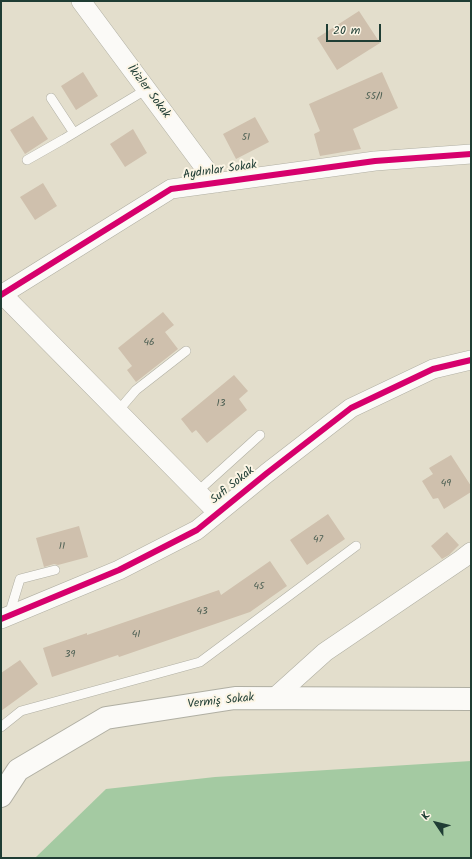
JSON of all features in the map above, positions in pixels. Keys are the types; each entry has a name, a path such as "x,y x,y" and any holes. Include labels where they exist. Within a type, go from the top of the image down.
{"street":[{"name":"İkizler Sokak","path":"80,1 216,183"},
{"name":"Aydınlar Sokak","path":"2,294 171,189 375,161 470,152"},
{"path":"2,294 218,513"},
{"name":"Sufi Sokak","path":"5,617 119,570 197,530 267,473 351,408 433,369 471,360"},
{"path":"274,698 325,652 471,552"},
{"name":"Vermiş Sokak","path":"1,796 18,770 106,718 235,698 471,699"}],"lane":[{"path":"27,160 146,89"},
{"path":"51,98 74,133"},
{"path":"118,411 136,390 186,351"},
{"path":"198,492 260,435"},
{"path":"1,727 20,711 200,662 356,546"},
{"path":"5,617 20,579 55,570"}],"green space":[{"path":"471,761 471,858 35,858 106,789 215,777"}],"building":[{"path":"359,11 380,43 337,70 317,38"},
{"path":"83,72 98,96 76,110 61,86"},
{"path":"382,72 398,108 353,129 361,149 320,156 314,134 320,131 309,104"},
{"path":"33,116 48,139 25,154 10,130"},
{"path":"255,117 269,142 236,159 223,134"},
{"path":"133,129 147,153 125,167 110,144"},
{"path":"43,183 57,206 35,220 20,197"},
{"path":"163,312 174,325 165,332 178,349 136,382 127,370 132,366 118,348"},
{"path":"234,375 248,391 239,399 247,410 207,443 196,430 192,433 181,419"},
{"path":"451,455 471,486 471,492 444,509 438,498 433,499 422,481 433,474 429,468"},
{"path":"328,514 345,539 307,565 290,540"},
{"path":"79,526 88,557 44,567 36,538"},
{"path":"447,532 459,545 449,555 442,559 431,546"},
{"path":"270,561 287,586 250,612 119,657 118,655 52,677 43,648 87,633 87,635 219,590 221,595"},
{"path":"20,660 38,684 1,711 1,673"}],"cycle path":[{"path":"1,295 171,189 375,161 471,154"},
{"path":"1,619 119,570 197,530 267,473 351,408 433,369 471,360"}]}
